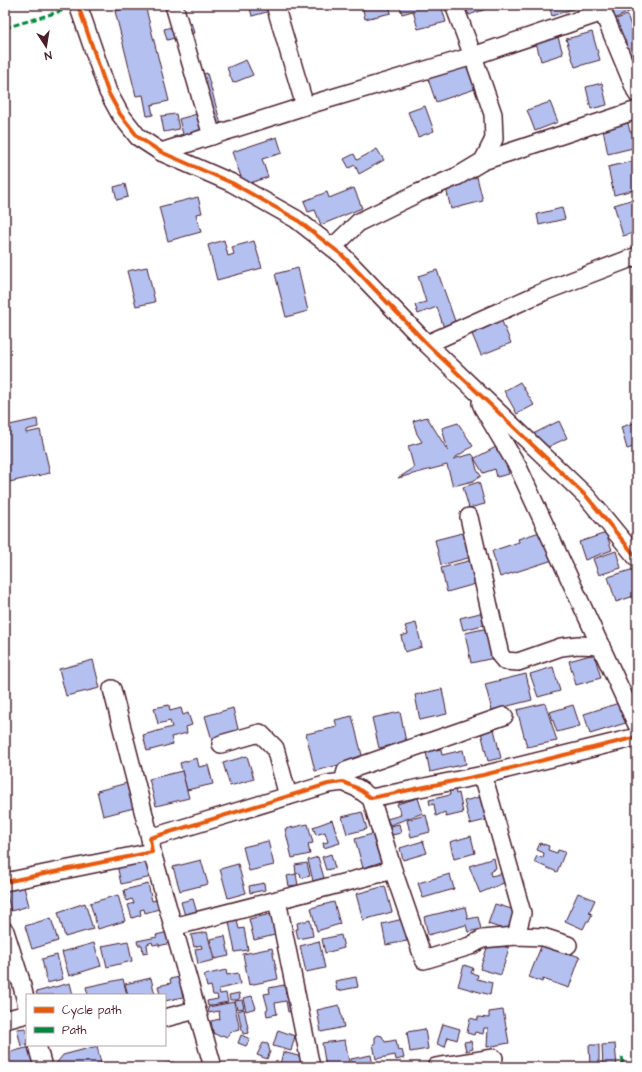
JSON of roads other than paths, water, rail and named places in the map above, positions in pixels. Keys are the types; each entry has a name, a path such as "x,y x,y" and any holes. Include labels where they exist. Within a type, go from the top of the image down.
{"street":[{"path":"78,5 108,92 120,114 138,137 161,152 232,183 296,219 333,247 427,344 587,498 637,558"},
{"path":"174,5 212,136"},
{"path":"275,5 305,106"},
{"path":"454,5 493,114 494,139 483,161"},
{"path":"161,152 305,106 473,56 601,9 637,94"},
{"path":"333,247 359,222 418,193 458,176 483,161 637,110"},
{"path":"427,344 543,292 637,256"},
{"path":"478,393 483,408 518,466 637,725"},
{"path":"469,517 500,655 505,661 518,662 561,647 578,645 601,646"},
{"path":"112,690 151,845 213,1067"},
{"path":"343,782 346,771 504,716"},
{"path":"221,744 260,733 275,748 288,796"},
{"path":"371,798 483,775 637,737"},
{"path":"483,775 522,913 516,936"},
{"path":"5,882 151,845 288,796 328,784 343,782 357,788 371,798 393,870 424,960 470,946 482,939 516,936 543,937 568,945"},
{"path":"173,927 393,870"},
{"path":"277,900 311,1067"},
{"path":"5,931 12,973 26,1004"},
{"path":"166,1018 196,1010"},
{"path":"5,1020 26,1014"},
{"path":"42,1067 43,1046"},
{"path":"436,1067 494,1058"}]}
